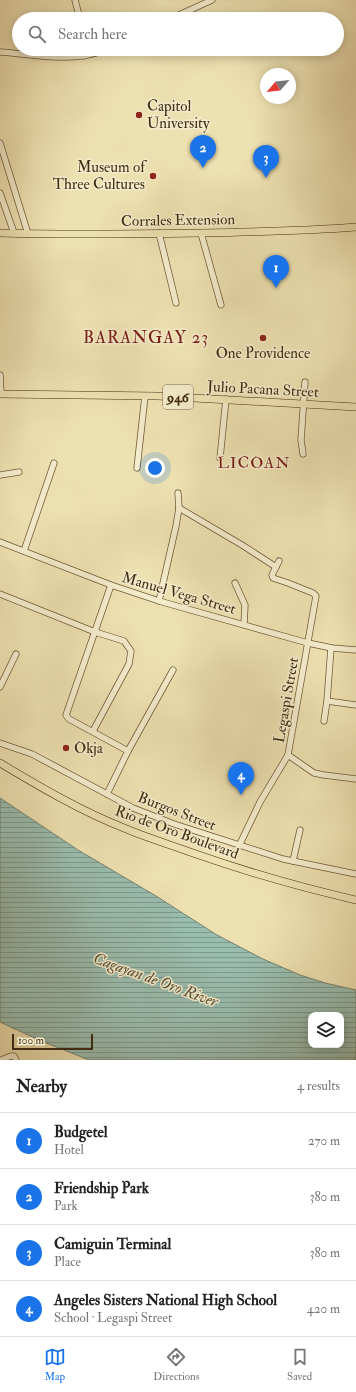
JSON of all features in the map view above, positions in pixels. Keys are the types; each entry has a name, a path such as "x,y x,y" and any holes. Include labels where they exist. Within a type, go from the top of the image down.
{"main road":[{"name":"Corrales Extension","path":"0,233 65,235 201,233 258,232 356,227"},
{"name":"Julio Pacana Street","path":"1,394 226,399 356,408"},
{"name":"Rio de Oro Boulevard","path":"0,763 46,790 123,828 214,860 280,881 314,891 356,900"}],"street":[{"path":"75,0 78,12"},
{"path":"185,12 212,0"},
{"path":"0,52 12,53"},
{"path":"54,56 84,56"},
{"path":"0,143 28,234"},
{"path":"0,192 14,233"},
{"path":"159,233 176,303"},
{"path":"201,233 221,305"},
{"path":"0,375 1,394"},
{"path":"303,454 301,440 305,382"},
{"path":"137,468 145,396"},
{"path":"220,458 226,399"},
{"path":"24,551 54,463"},
{"path":"0,475 19,472"},
{"path":"159,601 175,533 179,508 178,493"},
{"path":"179,508 276,567 279,561"},
{"name":"Manuel Vega Street","path":"0,542 111,585 159,601 308,643 331,648 356,650"},
{"name":"Legaspi Street","path":"239,846 260,802 288,755 316,596 313,593 273,578 272,575 276,567"},
{"path":"235,582 245,605 244,624"},
{"path":"111,585 66,715 69,719 128,751"},
{"path":"0,594 95,632 124,641 131,651 129,664 93,731"},
{"path":"324,721 331,648"},
{"path":"0,687 16,654"},
{"path":"107,794 128,751 173,670"},
{"path":"327,701 356,705"},
{"name":"Burgos Street","path":"0,743 32,754 133,808 174,824 283,859 356,874"},
{"path":"288,755 314,773 324,776 356,779"},
{"path":"294,861 300,830"},
{"path":"1,1060 11,1056 14,1056 16,1060"}],"water":[{"name":"Cagayan de Oro River","path":"0,798 78,850 156,896 217,935 263,959 300,975 325,983 356,990 356,1060 89,1060 39,1040 0,1022"}],"place":[{"name":"Capitol University","path":"139,115"},
{"name":"Friendship Park","path":"203,168"},
{"name":"Museum of Three Cultures","path":"153,176"},
{"name":"Camiguin Terminal","path":"266,178"},
{"name":"Budgetel","path":"276,288"},
{"name":"One Providence","path":"263,338"},
{"name":"Okja","path":"66,748"},
{"name":"Angeles Sisters National High School","path":"241,795"}],"district":[{"name":"BARANGAY 23","path":"146,337"},
{"name":"LICOAN","path":"254,462"}]}
